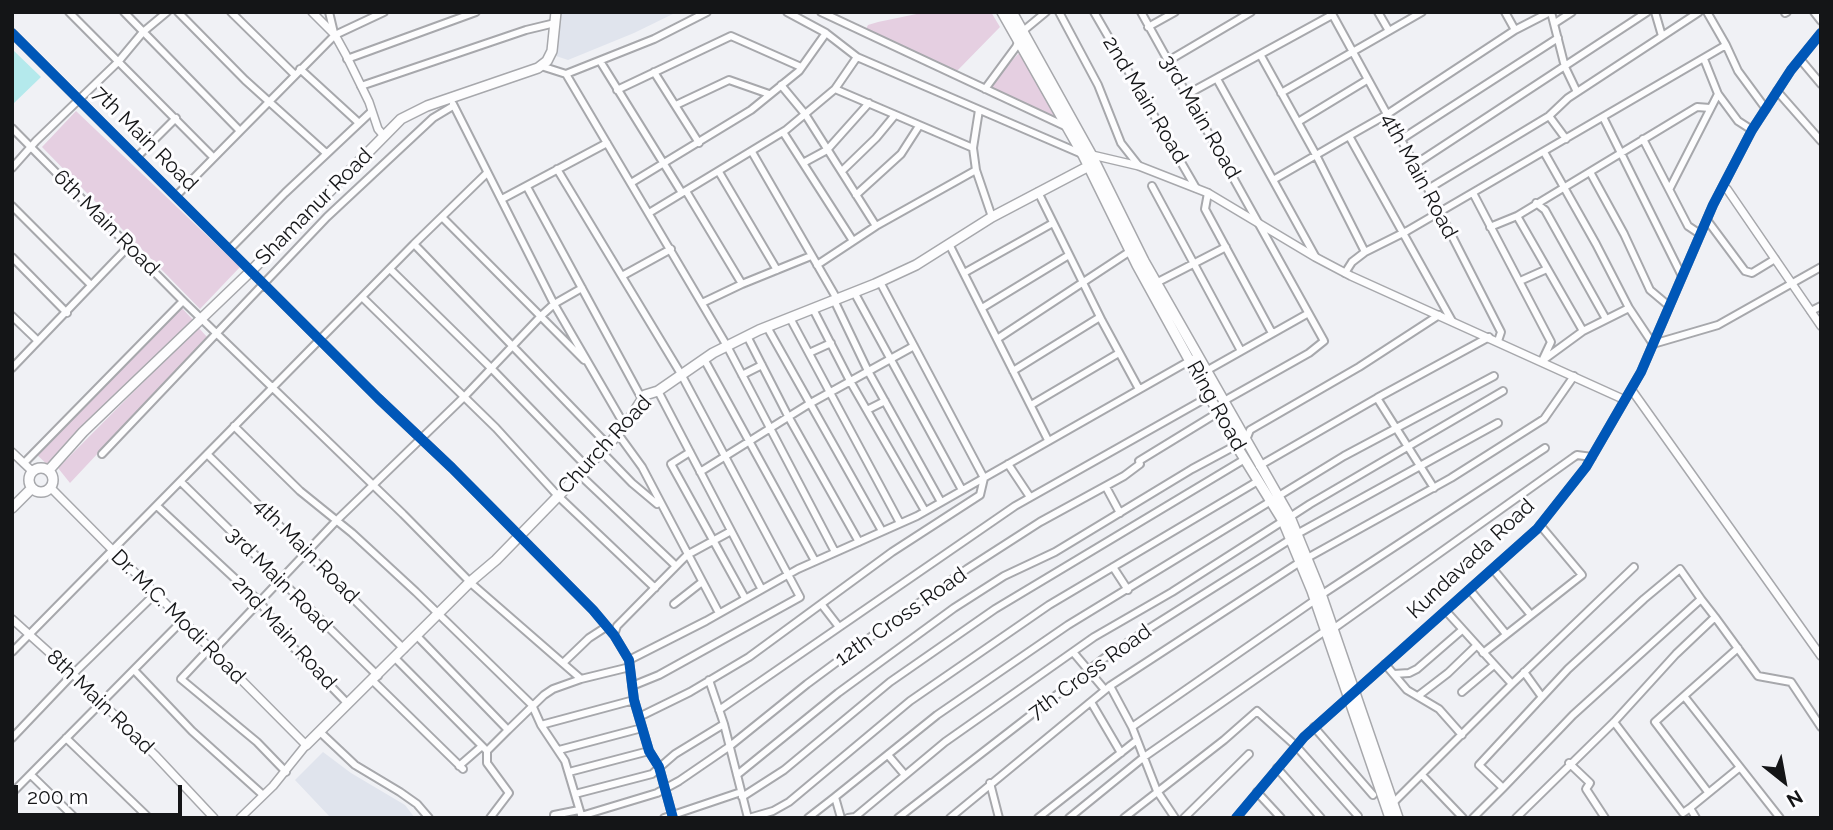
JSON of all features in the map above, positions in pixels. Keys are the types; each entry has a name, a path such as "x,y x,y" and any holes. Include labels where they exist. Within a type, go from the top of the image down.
{"main road":[{"path":"541,66 552,51 556,12"},
{"name":"Ring Road","path":"1002,12 1068,128 1087,154 1089,166 1134,250 1194,358 1206,371 1221,407 1241,442 1259,466 1274,499 1287,519 1398,818"},
{"name":"Ring Road","path":"1012,12 1134,250 1156,283 1210,396 1221,407"},
{"name":"Shamanur Road","path":"49,470 83,432 251,271 401,119 452,102 541,66"},
{"name":"Church Road","path":"306,745 587,467 625,426 645,395 658,391 681,373 747,336 915,265 992,217 1089,166"},
{"name":"Ring Road","path":"1241,442 1245,459 1258,481 1274,499"},
{"path":"40,467 49,470 54,479 51,488 43,492 32,488 29,479 32,471 40,467"},
{"path":"12,508 32,488"},
{"name":"Ring Road","path":"1352,693 1390,818"}],"street":[{"path":"69,12 214,158"},
{"path":"124,12 240,131"},
{"path":"12,168 118,62 143,32 167,12"},
{"path":"178,12 245,80 326,153"},
{"path":"231,12 359,123"},
{"path":"313,12 335,35"},
{"path":"329,12 335,35 361,86 378,129 384,136"},
{"path":"176,196 335,35 384,12"},
{"path":"347,60 476,12"},
{"path":"541,66 566,74 654,39 707,12"},
{"path":"786,12 826,33 857,57 979,110 1087,154 1139,166 1208,193 1345,273 1625,400"},
{"path":"821,12 1068,128"},
{"path":"985,89 1019,42 1023,31 1046,12"},
{"path":"1059,12 1098,85 1121,143 1139,166"},
{"name":"2nd Main Road","path":"1094,12 1196,188"},
{"name":"3rd Main Road","path":"1141,12 1259,222 1307,314"},
{"path":"1148,27 1175,12"},
{"path":"1168,61 1251,12"},
{"path":"1378,12 1389,31"},
{"path":"1281,93 1422,12"},
{"path":"1505,12 1515,30"},
{"path":"1273,180 1386,115 1515,30 1550,12 1565,66 1577,92"},
{"path":"1555,23 1572,12"},
{"path":"1655,12 1662,36"},
{"path":"1428,189 1549,116 1577,92 1699,12"},
{"path":"1707,12 1738,71 1766,109"},
{"path":"1814,12 1821,21"},
{"path":"1186,95 1261,56 1332,14"},
{"name":"4th Main Road","path":"1332,14 1428,189 1501,332 1498,341"},
{"path":"1415,165 1643,14"},
{"path":"361,86 555,23"},
{"name":"7th Main Road","path":"12,33 593,610 614,635 629,664"},
{"path":"631,183 751,110 801,67 826,33"},
{"name":"Kundavada Road","path":"1236,818 1314,727 1541,525 1592,457 1631,389 1700,234 1752,130 1777,91 1821,33"},
{"path":"617,90 731,36 801,67"},
{"path":"1400,140 1558,38"},
{"path":"1345,273 1352,262 1365,252 1440,212 1726,45"},
{"path":"1261,56 1316,155 1365,252"},
{"path":"649,213 783,132 835,89 857,57"},
{"path":"1704,59 1718,94 1738,121 1752,130"},
{"path":"1800,59 1821,83"},
{"path":"600,61 663,164 684,192 742,284"},
{"path":"654,72 699,143"},
{"path":"566,74 727,346 835,552"},
{"path":"1217,79 1315,257"},
{"path":"676,105 729,80 769,94"},
{"path":"1298,122 1367,80"},
{"path":"781,85 805,114 876,226"},
{"path":"835,89 973,148"},
{"path":"1777,91 1821,141"},
{"path":"1670,188 1718,94"},
{"path":"102,454 327,217 452,102 554,304 625,426"},
{"path":"803,163 827,150 869,103"},
{"path":"1490,227 1517,216 1697,107 1710,108"},
{"path":"979,110 973,148 976,170 992,217"},
{"path":"230,249 371,111"},
{"path":"842,171 895,115"},
{"path":"1549,116 1566,139"},
{"path":"1603,117 1682,276"},
{"path":"137,157 176,118"},
{"path":"856,195 901,154 919,126"},
{"name":"6th Main Road","path":"12,128 470,582 581,679"},
{"path":"783,132 853,241"},
{"path":"1349,136 1452,321"},
{"path":"1643,139 1688,226 1700,234"},
{"path":"502,199 607,143"},
{"path":"752,152 836,299 868,371 941,502"},
{"path":"1544,152 1629,308 1653,344 1718,325 1821,267"},
{"path":"556,169 681,373 800,597 659,676 632,687"},
{"path":"817,265 876,226 976,170"},
{"path":"719,172 777,271"},
{"path":"1590,172 1624,234 1650,290 1669,306"},
{"path":"12,652 487,173"},
{"path":"1152,186 1241,351"},
{"path":"527,187 642,399"},
{"path":"1727,189 1821,326"},
{"path":"1038,192 1139,389"},
{"path":"1208,193 1205,209 1272,333"},
{"path":"1473,193 1551,342 1542,361"},
{"path":"1536,203 1545,210 1606,319"},
{"path":"12,206 92,285"},
{"path":"1517,216 1583,331"},
{"path":"442,217 592,368"},
{"path":"1707,220 1745,271 1752,273 1775,259"},
{"path":"964,273 1053,223"},
{"path":"414,244 513,345 605,448 632,484 662,507"},
{"path":"949,244 1048,440"},
{"path":"12,368 129,246"},
{"path":"1156,283 1226,247"},
{"path":"622,276 671,249"},
{"path":"997,339 1134,250"},
{"path":"702,303 811,256"},
{"path":"982,308 1069,256"},
{"path":"12,257 67,313"},
{"path":"390,269 587,467"},
{"path":"1520,281 1547,269"},
{"path":"639,717 709,680 772,641 892,552 981,495 984,478 880,282"},
{"path":"286,772 257,743 181,679 337,520 464,397 541,316 554,304 582,288"},
{"path":"854,292 962,490"},
{"path":"362,297 512,445 558,496 655,588"},
{"path":"24,463 183,300"},
{"path":"1811,312 1821,306"},
{"path":"1542,361 1583,331 1629,308"},
{"path":"813,309 850,381 925,511"},
{"path":"1206,371 1307,314"},
{"name":"12th Cross Road","path":"554,818 554,815 581,814 657,793 730,746 816,677 967,569 1040,522 1107,487 1140,464 1139,461 1323,343 1321,335 1307,314"},
{"path":"737,775 848,686 954,608 1004,576 1031,565 1241,442 1250,430 1359,367 1438,315"},
{"path":"12,316 38,341"},
{"path":"1013,371 1100,317"},
{"path":"790,318 900,523"},
{"path":"767,327 882,531"},
{"path":"747,336 788,416 859,542"},
{"path":"1259,466 1489,337"},
{"path":"809,353 831,343"},
{"path":"700,472 768,427 914,346"},
{"path":"1031,405 1119,353"},
{"path":"484,749 553,689 629,664 788,574 925,511 1194,358"},
{"path":"704,359 815,561"},
{"path":"742,375 762,365"},
{"path":"808,818 955,702 1068,625 1396,427 1494,376"},
{"path":"950,818 1108,688 1304,560 1434,488 1544,419 1574,376"},
{"path":"1631,389 1821,656"},
{"path":"658,391 761,588"},
{"path":"848,818 855,817 945,742 1073,652 1310,503 1503,391"},
{"path":"719,710 970,535 1030,497 1210,396"},
{"path":"1377,398 1434,488"},
{"path":"867,410 885,401"},
{"name":"7th Cross Road","path":"898,818 1089,670 1145,631 1294,537 1498,423"},
{"path":"234,426 300,491 337,520 532,705 569,772 581,814"},
{"path":"618,434 642,467 719,613"},
{"path":"1132,727 1318,598 1545,448"},
{"path":"12,452 32,471"},
{"path":"690,452 671,464 745,597"},
{"name":"4th Main Road","path":"207,454 404,649"},
{"path":"1069,818 1144,757 1574,457 1592,457"},
{"path":"664,818 742,794 784,770 890,682 995,609 1245,459"},
{"path":"1008,464 1030,497"},
{"path":"579,474 676,566"},
{"path":"709,680 724,724 748,818 773,811 789,802 910,701 1049,605 1258,481"},
{"name":"3rd Main Road","path":"181,482 280,580 461,768 484,749"},
{"path":"1107,487 1120,513"},
{"name":"Dr. M.C. Modi Road","path":"51,488 306,745"},
{"name":"2nd Main Road","path":"157,506 259,601 293,647 348,704"},
{"path":"1483,653 1582,575 1541,525"},
{"path":"614,635 617,626 687,555 731,531"},
{"path":"1113,567 1128,590"},
{"path":"1393,803 1634,567"},
{"path":"1493,569 1531,615"},
{"path":"1503,788 1479,765 1568,669 1680,569 1758,676 1791,682 1821,727"},
{"path":"674,604 702,582"},
{"path":"1470,590 1507,634"},
{"path":"12,738 155,594"},
{"path":"1473,818 1573,715 1701,598"},
{"path":"822,605 839,627"},
{"path":"1446,611 1512,684"},
{"path":"1516,818 1614,722 1676,654 1715,617"},
{"name":"8th Main Road","path":"12,619 73,674 214,818"},
{"path":"12,793 182,621"},
{"path":"563,663 589,638 606,627"},
{"path":"1394,674 1418,669 1462,630"},
{"path":"417,636 508,730"},
{"path":"1418,696 1448,673 1476,646"},
{"path":"1708,793 1655,722 1738,648"},
{"path":"1073,652 1108,688 1132,727 1157,791 1175,818"},
{"path":"395,658 484,749 487,763 509,793 490,818"},
{"path":"629,664 634,700 642,728 649,751 659,767 673,816"},
{"path":"1385,664 1407,690 1439,709 1462,735"},
{"path":"1462,692 1494,665"},
{"path":"134,670 192,731 264,795"},
{"path":"1524,672 1542,697"},
{"path":"1684,696 1780,818"},
{"path":"541,725 634,700"},
{"path":"1091,702 1121,753"},
{"path":"1124,818 1257,711 1296,746 1358,816"},
{"path":"1614,722 1683,813 1740,768"},
{"path":"575,794 652,774 675,754 724,724"},
{"path":"1314,727 1373,795"},
{"path":"559,750 642,728"},
{"path":"320,732 355,765 408,798 429,818"},
{"path":"66,738 149,818"},
{"path":"1038,818 1137,740"},
{"name":"Church Road","path":"240,818 286,772 306,745"},
{"path":"569,772 649,751"},
{"path":"1184,818 1249,754"},
{"path":"888,755 905,775"},
{"path":"1569,764 1590,783 1586,789 1605,818"},
{"path":"1277,768 1321,818"},
{"path":"31,775 75,818"},
{"path":"1422,775 1463,818"},
{"path":"990,783 999,818"},
{"path":"1257,792 1281,818"},
{"path":"835,797 841,818"},
{"path":"1690,808 1696,818"},
{"path":"1269,818 1275,811"}],"shaded area":[{"path":"560,12 677,12 568,60 556,56"},
{"path":"926,12 991,12 1000,27 956,72 866,29 868,25 878,22"},
{"path":"1020,52 1059,119 988,86"},
{"path":"76,111 240,267 200,309 42,147"},
{"path":"180,306 194,321 50,467 36,454"},
{"path":"198,327 207,337 70,483 58,468"},
{"path":"323,752 351,773 405,805 415,818 328,818 295,780"}],"water":[{"path":"12,49 41,77 12,105"}],"cycle path":[{"path":"12,33 593,610 614,635 629,660 634,700 649,751 659,767 673,818"},
{"path":"1236,818 1304,737 1537,529 1586,467 1641,372 1713,205 1752,130 1791,70 1821,33"}]}
